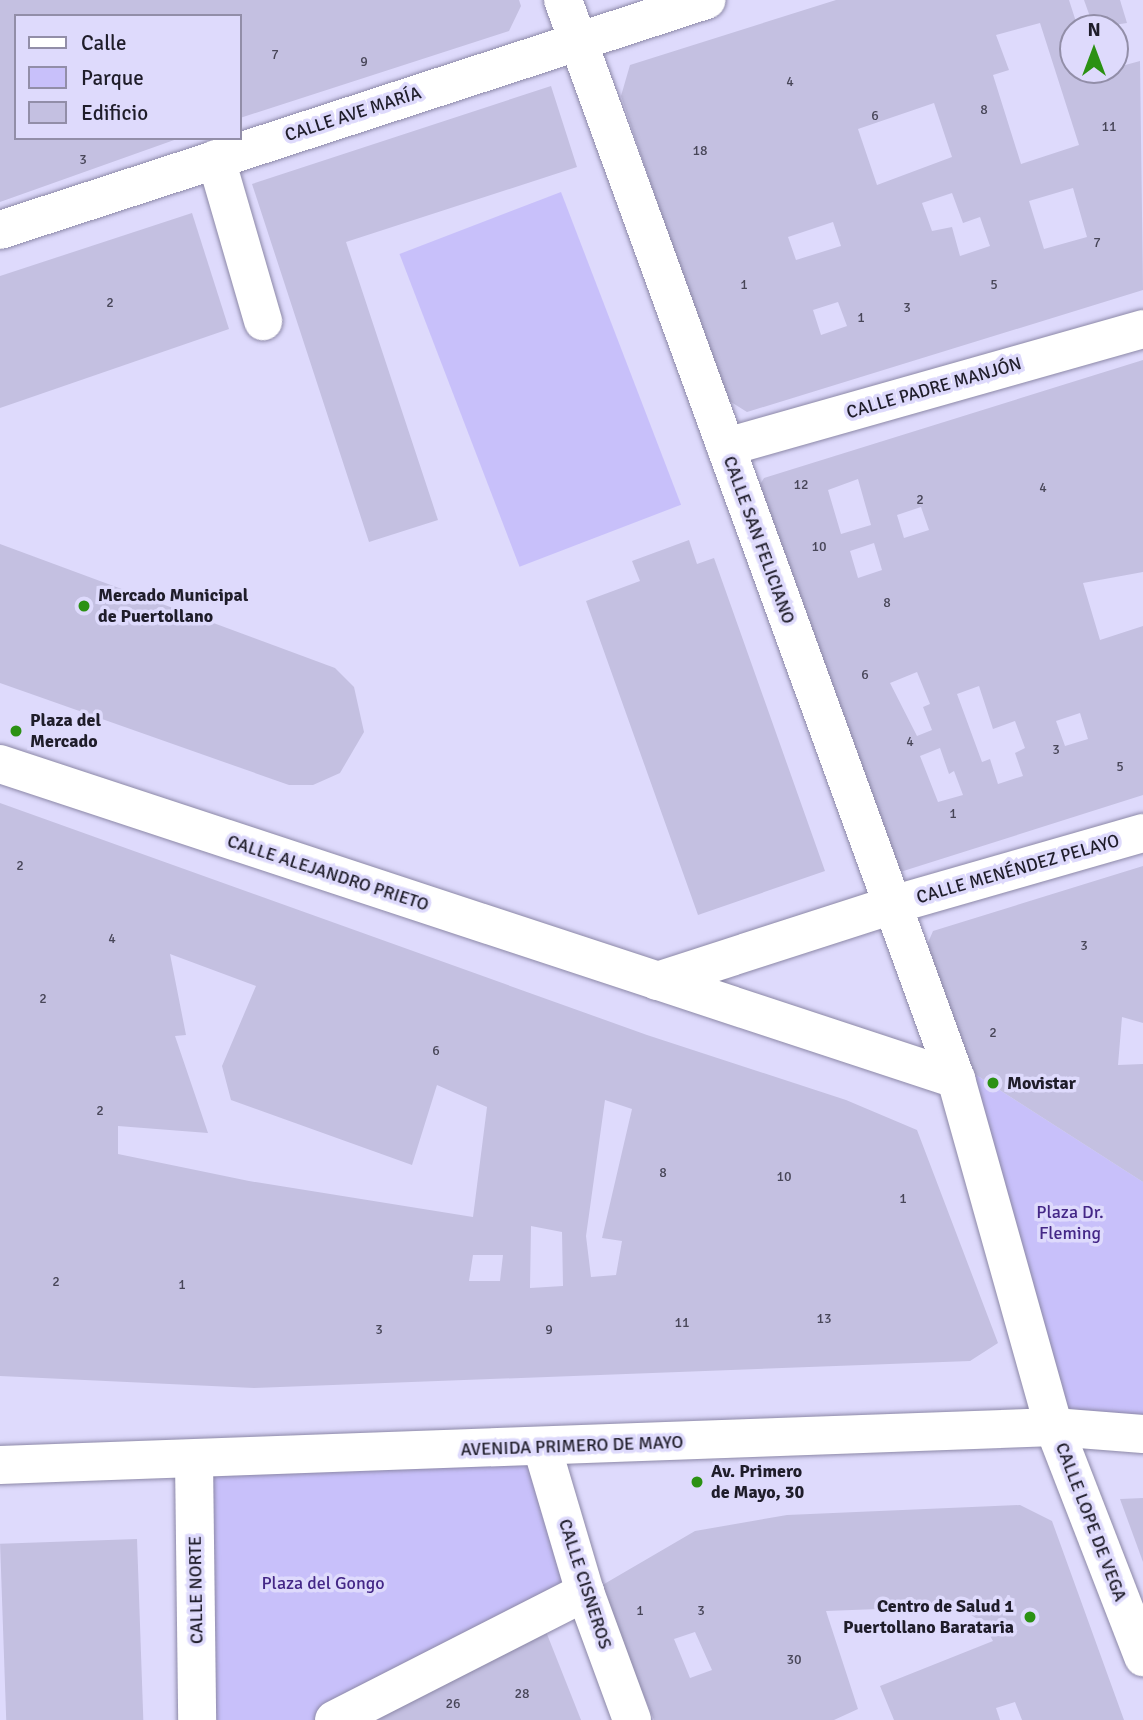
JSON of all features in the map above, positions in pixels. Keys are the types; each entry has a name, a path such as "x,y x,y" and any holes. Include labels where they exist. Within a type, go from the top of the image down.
{"street":[{"name":"CALLE SAN FELICIANO","path":"563,0 956,1079"},
{"name":"CALLE AVE MARÍA","path":"0,230 706,0"},
{"path":"216,159 263,321"},
{"name":"CALLE PADRE MANJÓN","path":"726,447 1143,329"},
{"name":"CALLE ALEJANDRO PRIETO","path":"0,764 956,1079"},
{"name":"CALLE MENÉNDEZ PELAYO","path":"892,905 1143,833"},
{"path":"657,981 892,905"},
{"path":"956,1079 1054,1427"},
{"name":"AVENIDA PRIMERO DE MAYO","path":"0,1465 1054,1427 1143,1434"},
{"name":"CALLE LOPE DE VEGA","path":"1054,1427 1143,1657"},
{"name":"CALLE CISNEROS","path":"542,1447 585,1592 632,1720"},
{"name":"CALLE NORTE","path":"194,1460 197,1720"},
{"path":"334,1720 585,1592"}],"green space":[{"path":"561,192 681,505 520,567 399,254"},
{"name":"Plaza Dr. Fleming","path":"948,1057 1143,1182 1143,1434 1054,1427"},
{"name":"Plaza del Gongo","path":"542,1447 585,1592 334,1720 197,1720 194,1460"}],"building":[{"path":"0,0 519,0 521,6 509,31 242,117 242,14 14,14 14,140 174,140 0,202"},
{"path":"836,0 1069,0 1074,14 1059,14 1059,82 1040,23 996,35 1009,70 993,75 1021,164 1079,145 1060,84 1129,84 1129,64 1140,61 1143,290 747,412 723,397 621,96 630,65","holes":["934,103 952,157 877,185 858,129","1073,188 1087,237 1044,249 1029,201","952,193 963,223 980,217 990,246 960,256 952,227 932,231 922,203","833,222 841,246 796,260 788,237","838,302 847,326 821,335 813,310"]},
{"path":"1084,0 1120,0 1124,14 1089,14"},
{"path":"551,86 577,167 346,242 438,520 369,542 252,184"},
{"path":"192,213 229,329 0,408 0,276"},
{"path":"1143,360 1143,572 1083,583 1100,640 1143,626 1143,795 897,873 756,491 764,478","holes":["858,479 871,525 841,534 828,490","921,507 929,530 904,538 897,515","874,543 882,570 858,578 850,551","917,672 930,704 923,707 932,730 917,736 890,683","979,686 993,729 1015,721 1025,748 1015,753 1023,776 998,784 990,759 982,762 957,694","1080,713 1088,739 1065,746 1056,721","940,748 949,774 954,771 963,795 938,802 920,756"]},
{"path":"689,540 697,564 714,558 825,871 698,915 586,601 640,581 632,561"},
{"name":"Mercado Municipal de Puertollano","path":"0,544 335,668 354,687 364,732 340,773 313,785 289,785 0,683"},
{"path":"0,803 647,1035 846,1100 917,1130 998,1343 970,1361 254,1388 0,1376","holes":["170,954 256,986 222,1066 231,1100 412,1165 437,1085 487,1107 473,1217 249,1181 118,1154 118,1126 208,1133 175,1036 186,1035","605,1100 632,1109 602,1238 622,1241 616,1275 591,1277 586,1236","531,1226 562,1232 563,1286 530,1288","473,1255 503,1255 500,1281 469,1281"]},
{"path":"1143,866 1143,1023 1122,1017 1118,1065 1143,1064 1143,1182 967,1069 921,959 933,931"},
{"path":"1143,1498 1143,1562 1120,1499"},
{"path":"1020,1505 1052,1521 1124,1720 1022,1720 1015,1702 996,1708 1000,1720 894,1720 880,1686 993,1641 982,1622 957,1606 826,1611 858,1709 834,1720 654,1720 599,1587 695,1531 787,1515","holes":["695,1632 712,1670 690,1678 674,1639"]},
{"path":"137,1539 143,1720 6,1720 0,1544"},
{"path":"543,1624 581,1720 363,1720"}],"place":[{"name":"Mercado Municipal de Puertollano","path":"84,606"},
{"name":"Plaza del Mercado","path":"16,731"},
{"name":"Movistar","path":"993,1083"},
{"name":"Av. Primero de Mayo, 30","path":"697,1482"},
{"name":"Centro de Salud 1 Puertollano Barataria","path":"1030,1617"}]}
